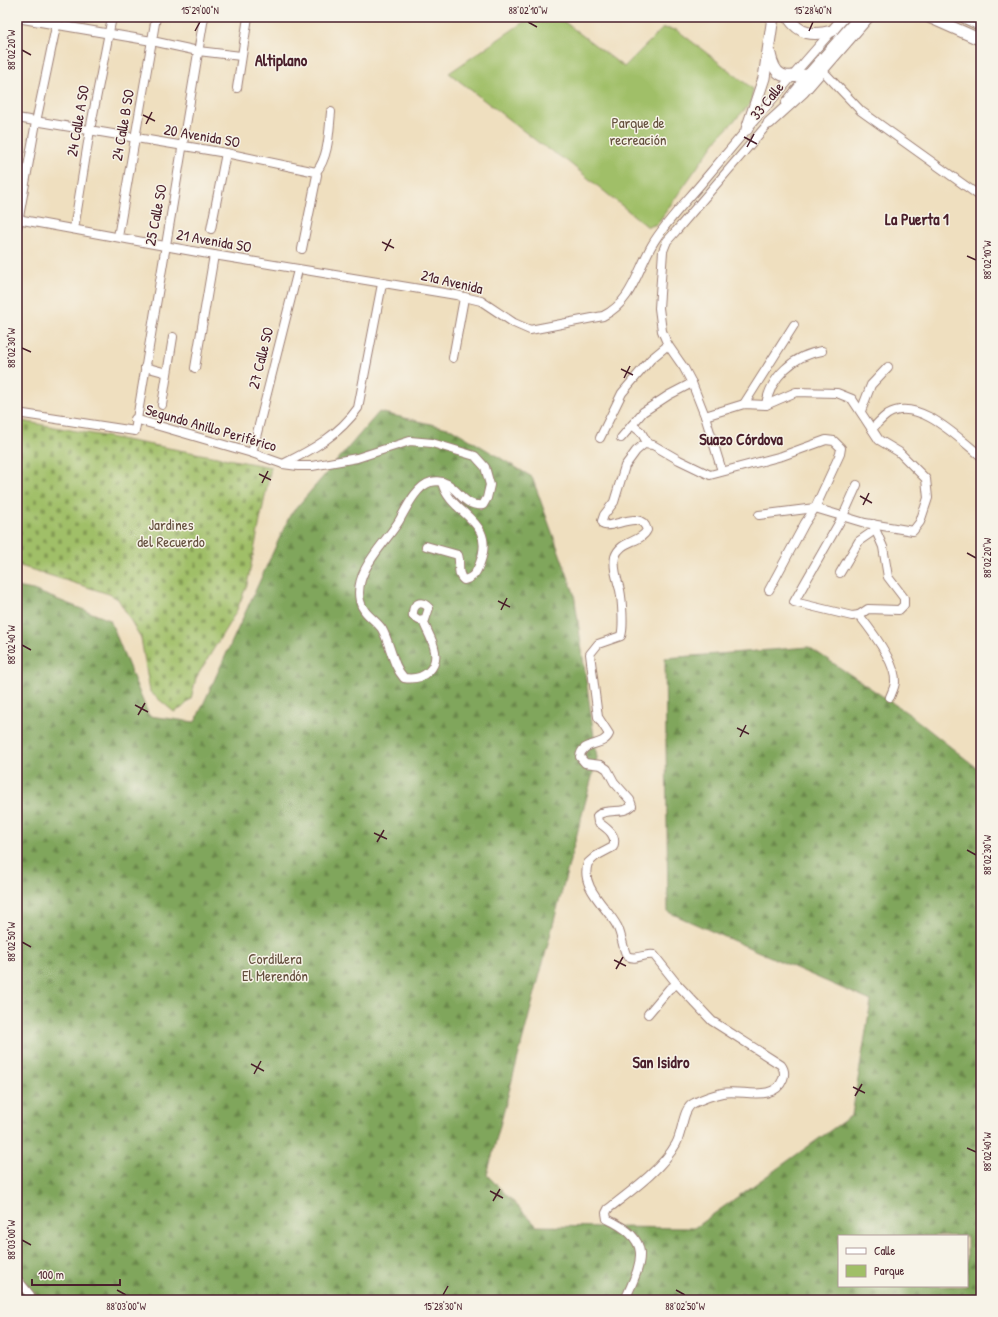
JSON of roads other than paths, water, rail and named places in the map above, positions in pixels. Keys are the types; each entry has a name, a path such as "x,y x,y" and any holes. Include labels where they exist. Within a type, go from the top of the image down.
{"highway":[{"path":"747,129 761,90 773,17"},
{"path":"778,17 769,48 774,69 780,75 791,77 808,75"},
{"path":"788,17 797,28 806,34 817,35 832,31"},
{"path":"769,123 796,98 868,17"},
{"path":"929,17 981,40"},
{"path":"964,17 981,25"}],"main road":[{"name":"33 Calle","path":"832,31 844,17"},
{"name":"33 Calle","path":"808,75 859,17"}],"street":[{"name":"24 Calle A SO","path":"74,229 90,130 112,17"},
{"name":"24 Calle B SO","path":"118,237 156,17"},
{"name":"25 Calle SO","path":"135,419 204,17"},
{"path":"237,88 248,17"},
{"path":"20,18 57,21 198,51 241,56"},
{"path":"17,228 36,122 57,21"},
{"name":"33 Calle","path":"676,215 733,145 832,31"},
{"path":"822,70 861,111 981,197"},
{"name":"33 Calle","path":"722,471 705,416 692,383 680,361 668,345 662,331 659,308 663,251 667,241 743,154 808,75"},
{"path":"302,249 317,175 314,172 323,160 328,141 331,112"},
{"name":"20 Avenida SO","path":"17,118 183,146 314,172"},
{"path":"733,145 743,154"},
{"path":"210,228 226,154"},
{"path":"661,265 646,257 653,243 676,215 684,222"},
{"name":"21 Avenida SO","path":"18,219 382,284"},
{"path":"196,368 214,255"},
{"name":"21a Avenida","path":"382,284 456,294 464,298 481,301 514,323 530,330 603,316 613,311 623,302 630,291 646,257"},
{"name":"27 Calle SO","path":"252,453 298,270"},
{"name":"Segundo Anillo Periférico","path":"17,413 134,432 135,419 252,453 283,464 324,442 351,418 358,408 382,284"},
{"path":"453,358 464,298"},
{"path":"744,404 794,326"},
{"path":"162,405 164,372 173,337"},
{"path":"600,438 622,393 651,360 668,345"},
{"path":"766,405 778,377 784,369 799,358 811,352 822,350"},
{"path":"861,411 871,385 888,367"},
{"path":"144,369 159,373 164,372"},
{"path":"621,438 651,406 692,383"},
{"path":"705,416 744,404 766,405 796,392 837,393 852,400 861,411 879,440 899,452 926,479 928,498 920,522 913,531 874,527 816,508 759,515"},
{"path":"872,429 889,414 906,410 919,412 930,417 981,456"},
{"path":"632,425 641,432 648,444 705,473 714,474 782,456 819,442 834,441 841,448 840,454 816,508 805,523 769,590"},
{"path":"283,464 312,466 357,458 410,441 432,443 475,456 485,467 490,484 488,498 483,505 475,506 468,504 452,486 442,482 424,484 413,498 390,536 376,550 359,586 360,601 368,616 381,628 398,671 404,678 414,680 424,676 431,671 435,662 434,648 424,623 424,619"},
{"path":"625,1300 640,1265 641,1256 634,1236 607,1219 606,1213 608,1209 638,1186 673,1149 682,1130 686,1111 690,1105 723,1093 767,1093 776,1090 781,1084 784,1075 781,1064 712,1021 677,984 654,955 649,954 634,959 627,956 617,925 598,899 587,878 588,863 596,856 611,848 614,842 612,834 598,822 597,816 602,812 628,810 632,806 632,803 614,782 606,769 601,765 585,764 580,757 581,751 586,746 602,742 609,734 598,717 590,659 592,650 595,646 618,638 622,634 620,592 615,574 615,558 622,545 644,535 647,530 644,524 635,520 626,520 607,526 602,523 602,519 614,502 626,466 639,446 648,444"},
{"path":"426,546 458,554 460,578 464,580 469,579 476,573 482,558 484,545 482,532 475,522 447,496 442,482"},
{"path":"857,485 843,516 794,602 842,614 859,615 868,609 899,610 904,605 904,598 888,577 884,547 874,527"},
{"path":"840,573 855,545 874,527"},
{"path":"859,615 884,650 890,663 895,681 890,697"},
{"path":"648,1014 669,989 677,984"},
{"path":"17,1279 30,1295 30,1300"}],"district":[{"name":"Altiplano","path":"281,60"},
{"name":"La Puerta 1","path":"917,219"},
{"name":"Suazo Córdova","path":"741,439"},
{"name":"San Isidro","path":"661,1062"}],"park label":[{"name":"Parque de recreación","path":"638,132"},
{"name":"Jardines del Recuerdo","path":"171,534"},
{"name":"Cordillera El Merendón","path":"275,968"}]}
